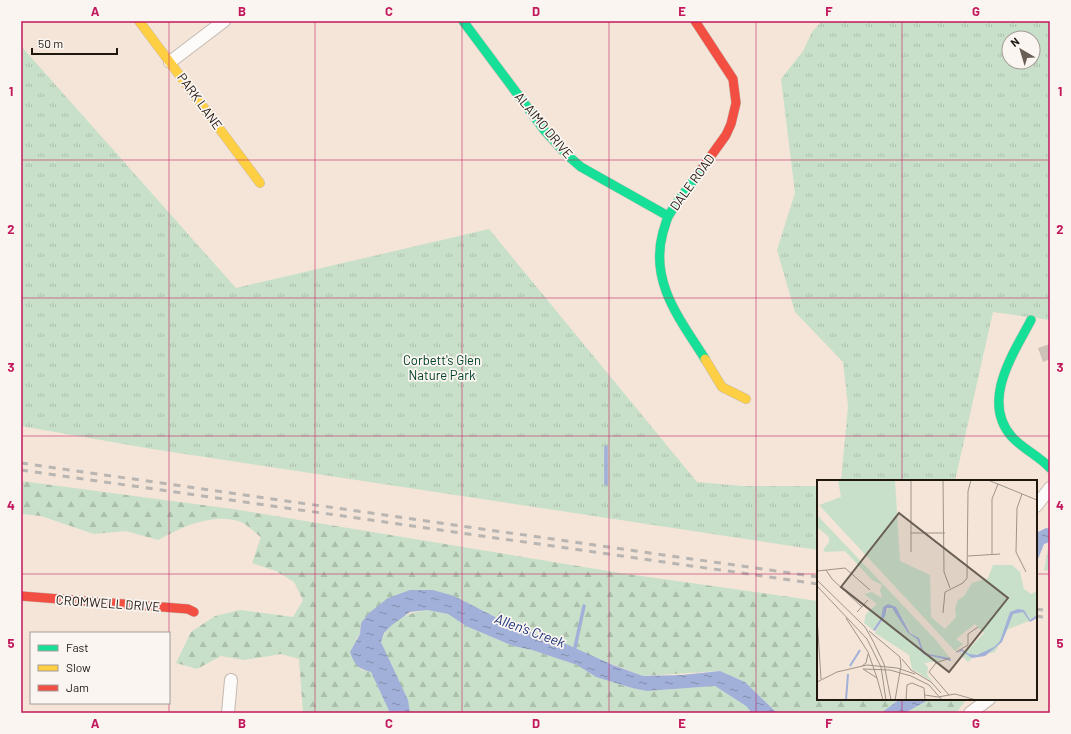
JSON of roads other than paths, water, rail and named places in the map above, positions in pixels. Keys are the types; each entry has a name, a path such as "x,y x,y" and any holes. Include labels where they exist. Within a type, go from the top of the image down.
{"street":[{"name":"PARK LANE","path":"139,21 260,183"},
{"path":"170,62 224,21"},
{"name":"ALAIMO DRIVE","path":"463,21 545,131 567,155 581,167 668,216"},
{"name":"DALE ROAD","path":"695,21 733,79 736,88 735,112 726,135 668,216 660,244 660,274 663,287 670,302 722,387 746,398"},
{"path":"1031,320 1002,372 998,390 999,407 1003,422 1012,437 1050,468"},
{"path":"1037,505 1050,488"},
{"name":"CROMWELL DRIVE","path":"21,596 188,609 194,612"},
{"path":"228,713 231,680"},
{"path":"970,713 988,700"}],"water":[{"path":"1046,528 1050,529 1050,542 1044,544 1037,562 1037,532"},
{"path":"410,590 433,590 454,596 513,626 566,644 613,665 643,676 682,675 720,671 745,682 777,713 752,713 746,706 715,686 647,691 632,688 596,677 577,665 532,650 513,646 466,626 448,614 427,610 410,612 384,633 381,642 408,700 410,713 390,713 371,672 357,665 350,652 360,634 361,623 369,613 388,598"},
{"path":"899,700 928,700 905,713 881,713"}],"waterway":[{"path":"606,447 606,484"},
{"path":"574,652 584,606"}],"railway":[{"path":"21,463 817,577"},
{"path":"21,470 817,584"},
{"path":"1037,609 1050,611"},
{"path":"1037,616 1050,618"}],"park label":[{"name":"Corbett's Glen Nature Park","path":"442,368"}],"water label":[{"name":"Allen's Creek","path":"530,630"}]}
